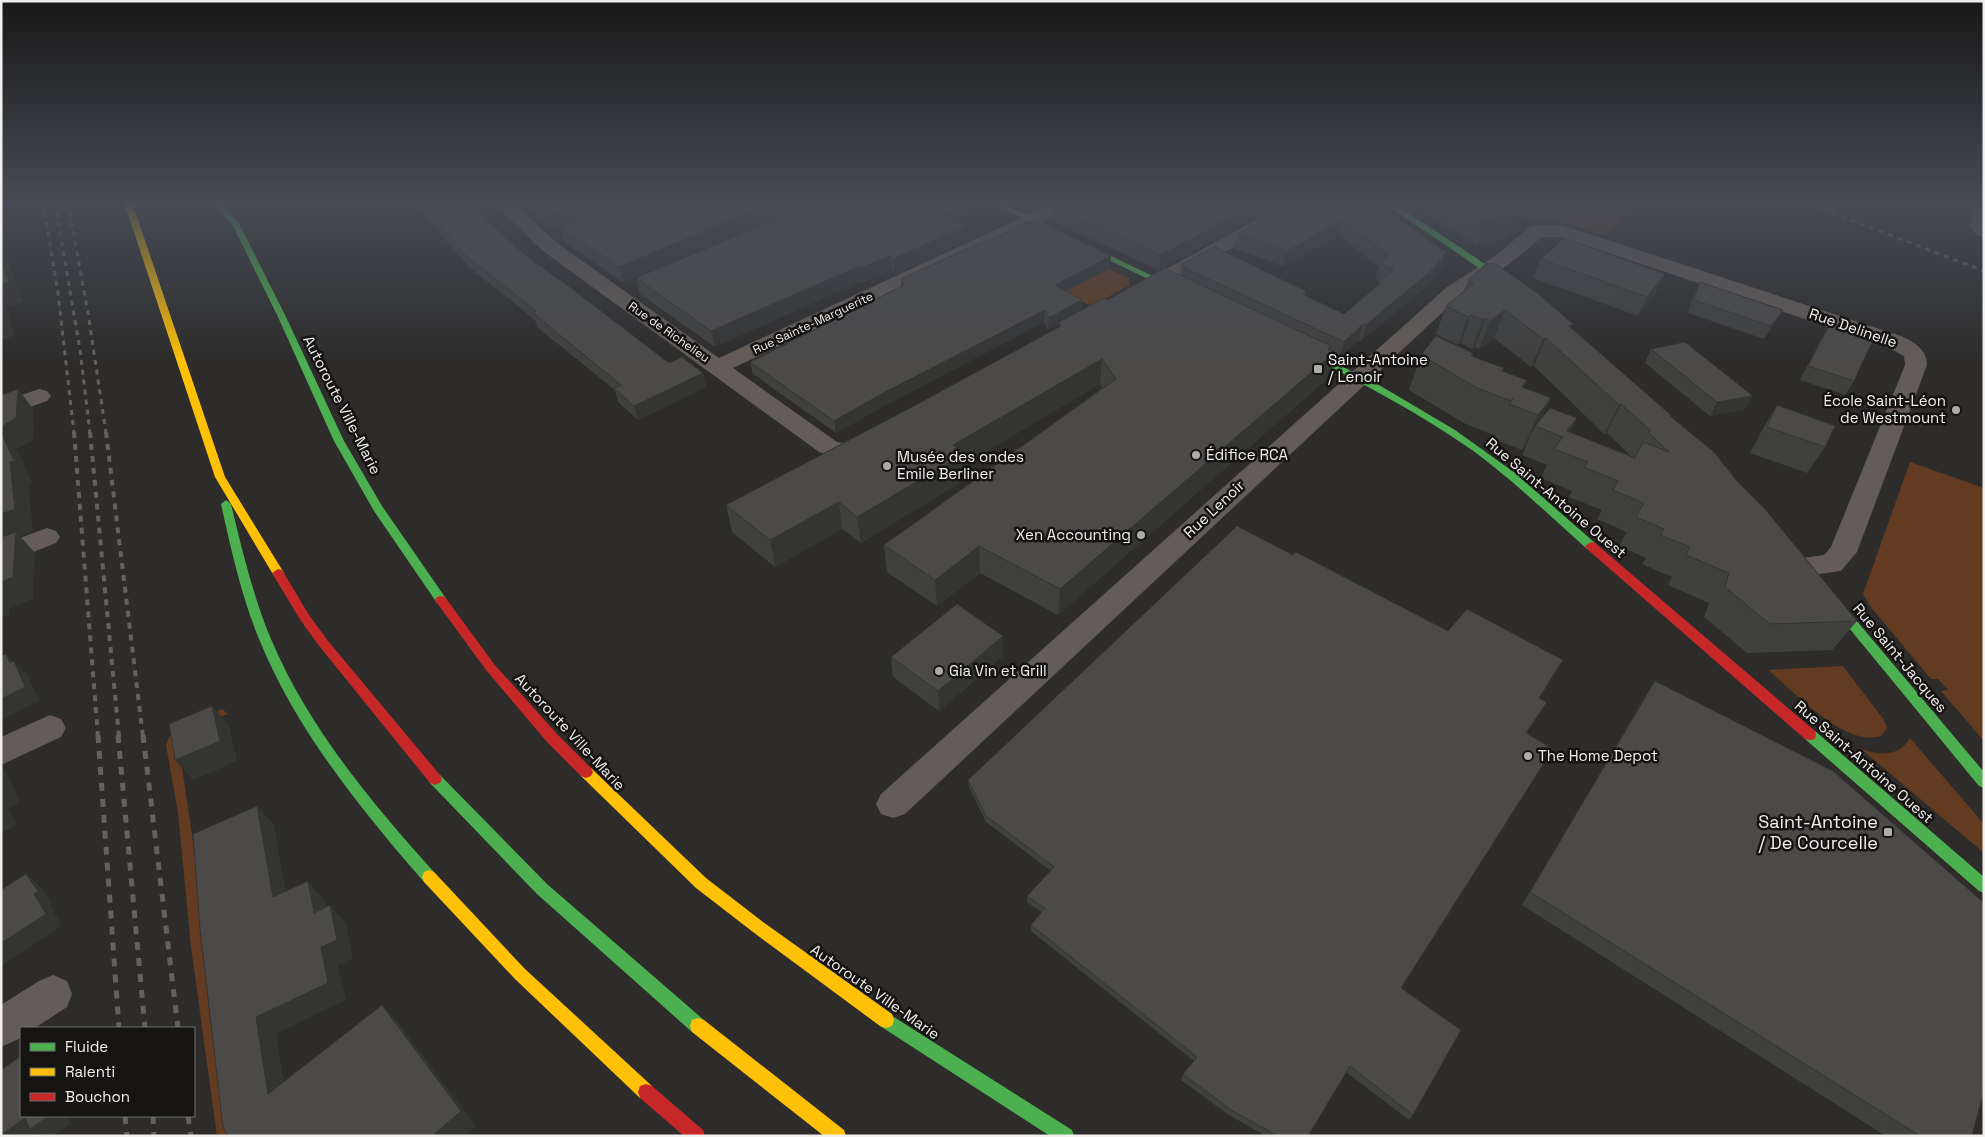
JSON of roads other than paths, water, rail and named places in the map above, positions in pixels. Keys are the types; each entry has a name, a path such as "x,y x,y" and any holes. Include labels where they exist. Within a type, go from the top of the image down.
{"main road":[{"path":"146,255 220,477 244,576 262,634 303,713 326,748 396,840 474,926 578,1030 639,1087 697,1136"},
{"name":"Autoroute Ville-Marie","path":"251,255 282,317 339,441 378,508 426,579 490,667 552,738 608,795 708,889 891,1023 1066,1136"},
{"path":"1104,255 1198,300"},
{"path":"1465,255 1522,296"},
{"name":"Rue Saint-Antoine Ouest","path":"1290,344 1358,377 1456,436 1500,467 1984,886"},
{"path":"220,477 305,618 425,769 542,889 594,937 689,1019 838,1136"},
{"name":"Rue Saint-Jacques","path":"1809,571 1984,782"}],"street":[{"name":"Rue de Richelieu","path":"562,255 828,446 842,451 856,447 889,429"},
{"name":"Rue Sainte-Marguerite","path":"718,367 958,255"},
{"path":"1127,298 1206,255"},
{"name":"Rue Lenoir","path":"893,804 1358,377 1454,292 1508,255"},
{"name":"Rue Delinelle","path":"1635,255 1884,338 1906,347 1915,354 1916,365 1842,552 1831,564 1809,571"},
{"path":"616,295 638,286"},
{"path":"1,410 39,396"},
{"path":"1,556 47,537"},
{"path":"1,752 50,728"},
{"path":"1,1028 53,994"}],"railway":[{"path":"52,255 74,433"},
{"path":"64,255 80,350 90,433"},
{"path":"78,255 106,433"},
{"path":"1942,255 1984,271"},
{"path":"74,432 98,737"},
{"path":"90,432 119,737"},
{"path":"106,432 143,737"},
{"path":"98,735 119,1027"},
{"path":"118,735 145,1027"},
{"path":"143,735 178,1027"},
{"path":"125,1117 127,1136"},
{"path":"153,1117 154,1136"},
{"path":"188,1117 191,1136"}],"place":[{"name":"Saint-Antoine / Lenoir","path":"1318,369"},
{"name":"École Saint-Léon de Westmount","path":"1956,410"},
{"name":"Édifice RCA","path":"1196,455"},
{"name":"Musée des ondes Emile Berliner","path":"887,466"},
{"name":"Xen Accounting","path":"1141,535"},
{"name":"Gia Vin et Grill","path":"939,671"},
{"name":"The Home Depot","path":"1528,756"},
{"name":"Saint-Antoine / De Courcelle","path":"1888,832"}]}
